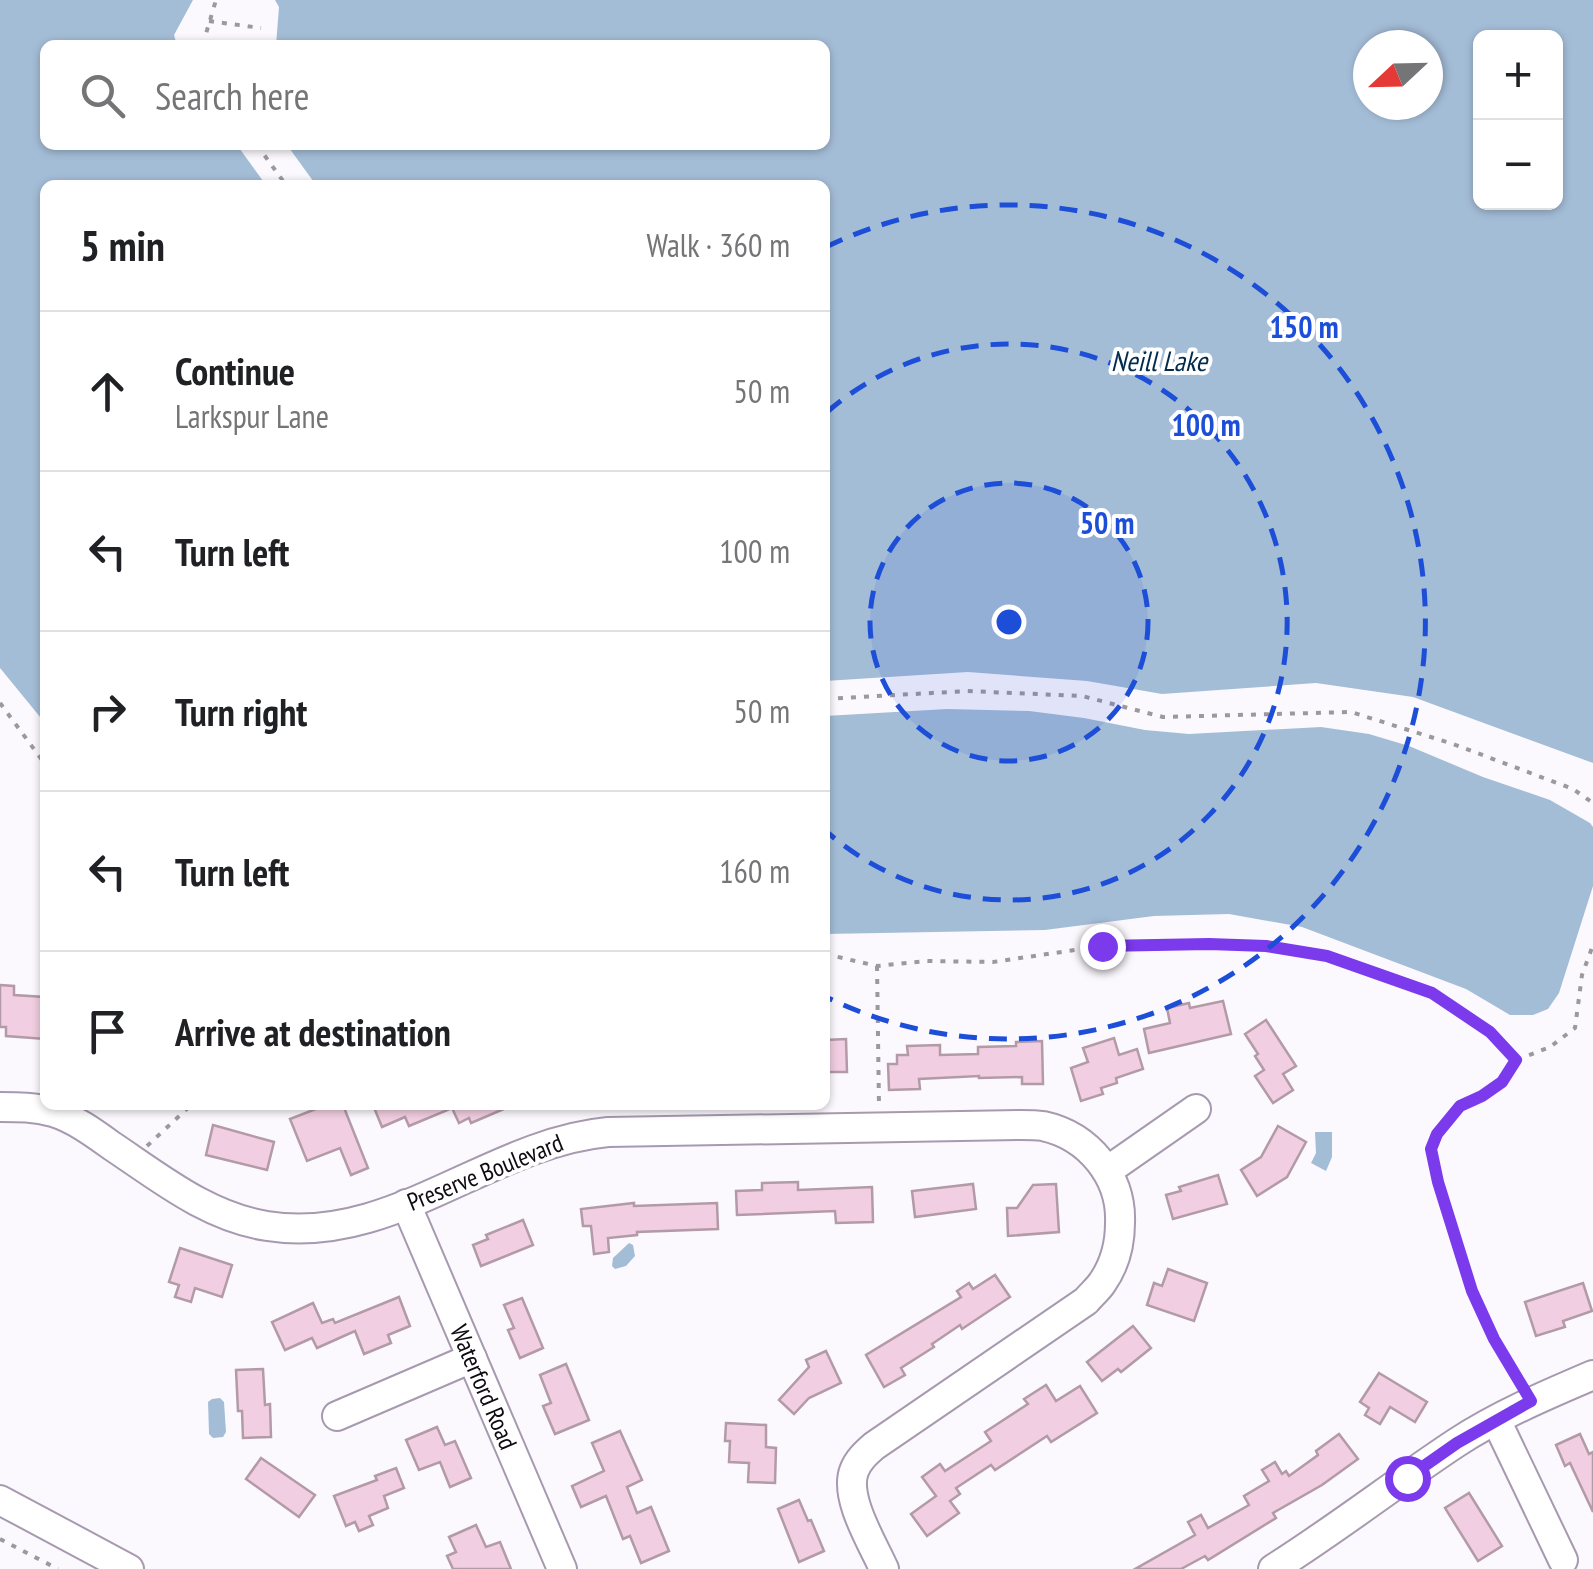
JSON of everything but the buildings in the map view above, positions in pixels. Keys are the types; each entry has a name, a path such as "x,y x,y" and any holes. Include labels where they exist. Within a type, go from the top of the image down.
{"street":[{"name":"Preserve Boulevard","path":"0,1107 40,1109"},
{"name":"Preserve Boulevard","path":"43,1110 82,1126 193,1200 266,1226 305,1229 344,1226 579,1134 1043,1126 1067,1134 1087,1148 1107,1171"},
{"path":"884,1569 855,1504 851,1487 855,1453 874,1446 1086,1300 1103,1282 1120,1238 1121,1212 1116,1187 1107,1171 1196,1110"},
{"name":"Waterford Road","path":"406,1204 562,1569"},
{"path":"337,1416 472,1358"},
{"path":"1272,1569 1326,1536 1457,1443 1531,1401 1593,1375"},
{"path":"1496,1420 1563,1560"},
{"path":"0,1500 115,1566"}],"path":[{"path":"206,40 216,0"},
{"path":"209,21 262,28"},
{"path":"261,150 282,180"},
{"path":"830,699 967,691 1082,696 1163,717 1351,712 1453,744 1572,789 1593,803"},
{"path":"0,703 40,757"},
{"path":"1531,1401 1494,1339 1472,1291 1431,1149 1437,1134 1460,1106 1502,1082 1516,1060 1550,1048 1576,1028 1582,975 1593,945"},
{"path":"830,955 876,966 926,960 993,962 1102,946 1266,946 1327,956 1432,993 1490,1032 1516,1060"},
{"path":"876,966 879,1127"},
{"path":"132,1159 186,1110"},
{"path":"0,1539 58,1569"}],"water":[{"path":"0,0 193,0 174,35 176,40 40,40 40,150 241,150 262,180 40,180 40,717 0,668"},
{"name":"Neill Lake","path":"275,0 1593,0 1593,763 1413,697 1316,683 1162,694 1087,681 968,672 830,681 830,180 312,180 291,150 830,150 830,40 276,40 279,7"},
{"path":"947,709 1029,711 1189,734 1321,727 1369,734 1550,800 1590,823 1593,886 1559,993 1548,1009 1533,1015 1510,1015 1466,989 1302,927 1229,914 1154,916 1045,930 830,934 830,716"},
{"path":"1315,1132 1332,1132 1332,1157 1326,1171 1311,1163 1316,1153"},
{"path":"629,1243 635,1256 626,1266 615,1269 613,1258"},
{"path":"220,1398 224,1402 226,1432 223,1437 213,1438 209,1434 208,1402"}],"route":[{"path":"1102,946 1266,946 1327,956 1432,993 1490,1032 1516,1060 1502,1082 1460,1106 1437,1134 1431,1149 1472,1291 1494,1339 1531,1401 1457,1443 1407,1478"}]}
